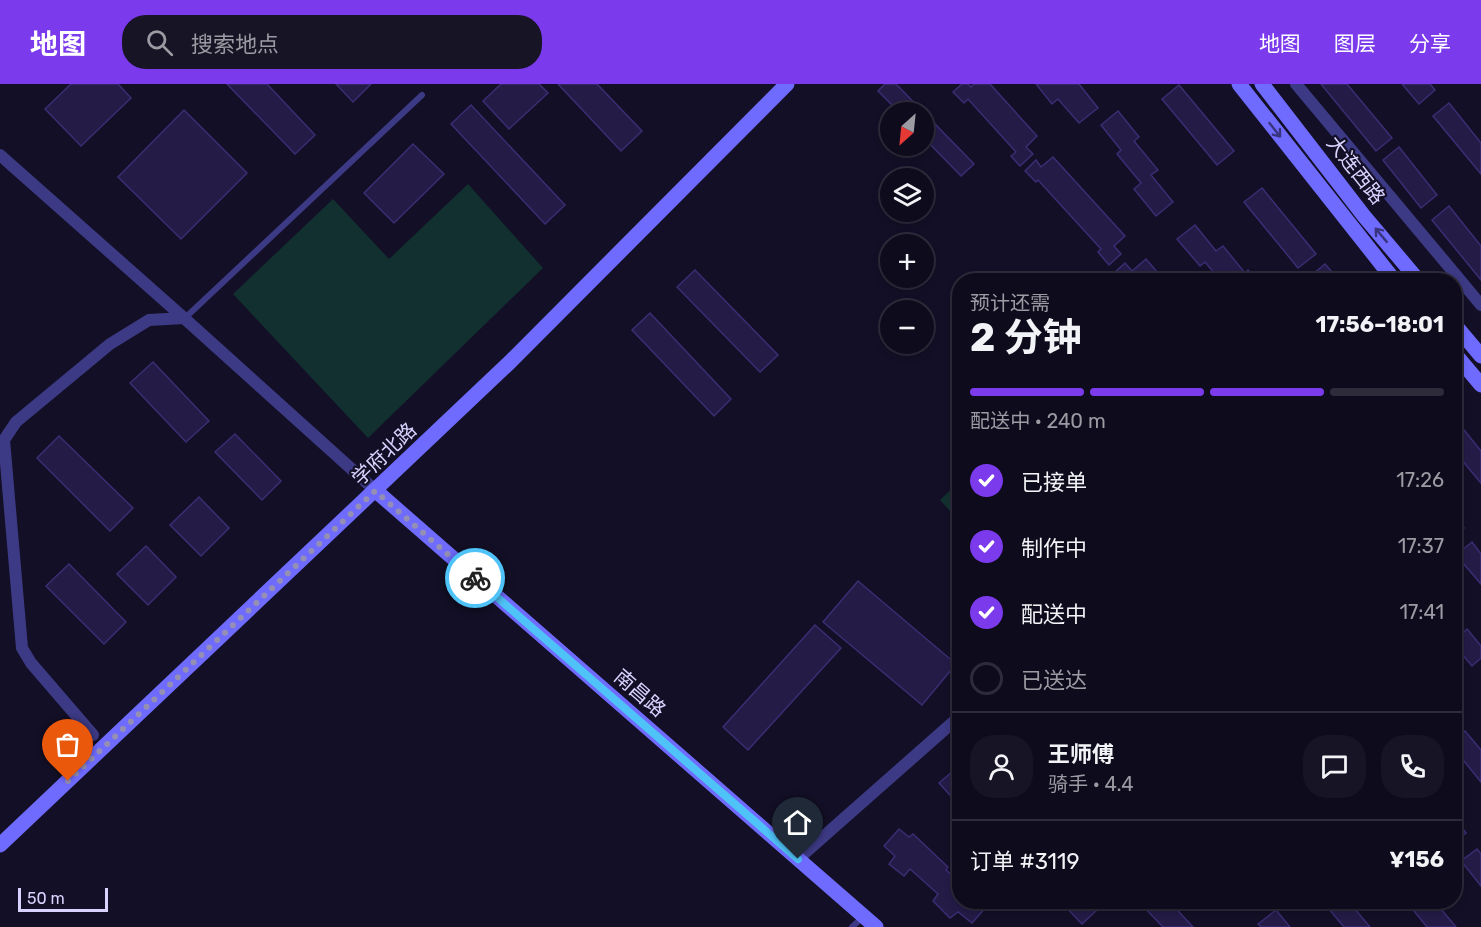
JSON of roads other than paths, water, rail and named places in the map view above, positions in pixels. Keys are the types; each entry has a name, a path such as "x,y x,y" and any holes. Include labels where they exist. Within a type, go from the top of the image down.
{"street":[{"name":"学府北路","path":"0,845 510,362 787,84"},
{"name":"大连西路","path":"1239,84 1388,273"},
{"name":"大连西路","path":"1262,84 1364,216 1412,273"},
{"path":"1296,84 1454,273"},
{"path":"0,155 375,491"},
{"path":"1462,282 1481,305"},
{"path":"93,735 31,663 22,648 4,440 16,422 110,345 149,320 184,318"},
{"path":"1462,333 1481,356"},
{"path":"1462,362 1481,385"},
{"name":"南昌路","path":"375,491 876,927"},
{"path":"798,859 952,723"}],"lane":[{"path":"184,318 422,95"},
{"path":"852,927 864,916"}]}
